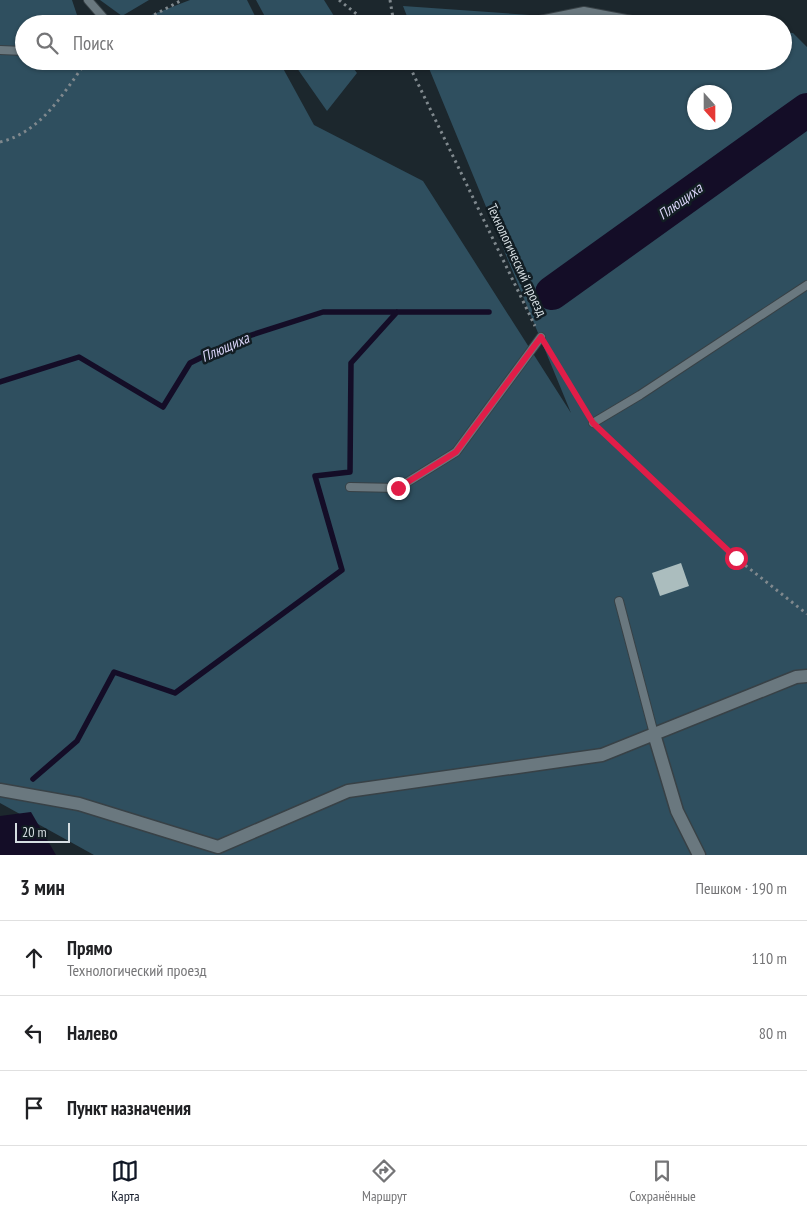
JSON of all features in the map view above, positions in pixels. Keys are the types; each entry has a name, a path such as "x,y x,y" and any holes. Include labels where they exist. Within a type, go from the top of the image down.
{"street":[{"path":"0,790 79,804 218,848 348,791 602,755 796,677 807,676"},
{"path":"654,734 677,811 699,855"}],"lane":[{"path":"88,0 101,15"},
{"path":"564,15 584,11 605,15"},
{"path":"0,50 15,51"},
{"path":"593,423 640,395 807,285"},
{"path":"350,487 398,488 456,452 541,337"},
{"path":"619,601 654,734"}],"path":[{"path":"154,15 182,0"},
{"path":"338,0 357,15"},
{"path":"390,0 392,15"},
{"path":"0,142 9,140 35,124 56,106 81,70"},
{"name":"Технологический проезд","path":"410,70 510,269 541,337 593,423 736,558 807,614"}],"shaded area":[{"path":"0,0 72,0 77,15 15,15 15,70 284,70 314,125 423,181 571,413 430,70 792,70 792,33 807,47 807,855 94,855 0,803"},
{"path":"100,0 149,0 124,15 121,15"},
{"path":"190,0 247,0 254,15 151,15"},
{"path":"256,0 324,0 333,15 264,15"},
{"path":"403,6 530,15 406,15"},
{"path":"298,70 355,70 357,73 327,111"},
{"path":"31,812 56,855 0,855 0,816"}],"building":[{"path":"681,563 689,586 660,596 652,573"}],"waterway":[{"name":"Плющиха","path":"552,293 807,110"},
{"name":"Плющиха","path":"0,382 79,357 163,407 190,363 239,339 323,312 489,312"},
{"path":"33,779 77,741 114,672 175,693 342,570 315,476 350,472 351,363 397,312"}],"route":[{"path":"398,488 456,452 541,337 593,423 736,558"}]}
